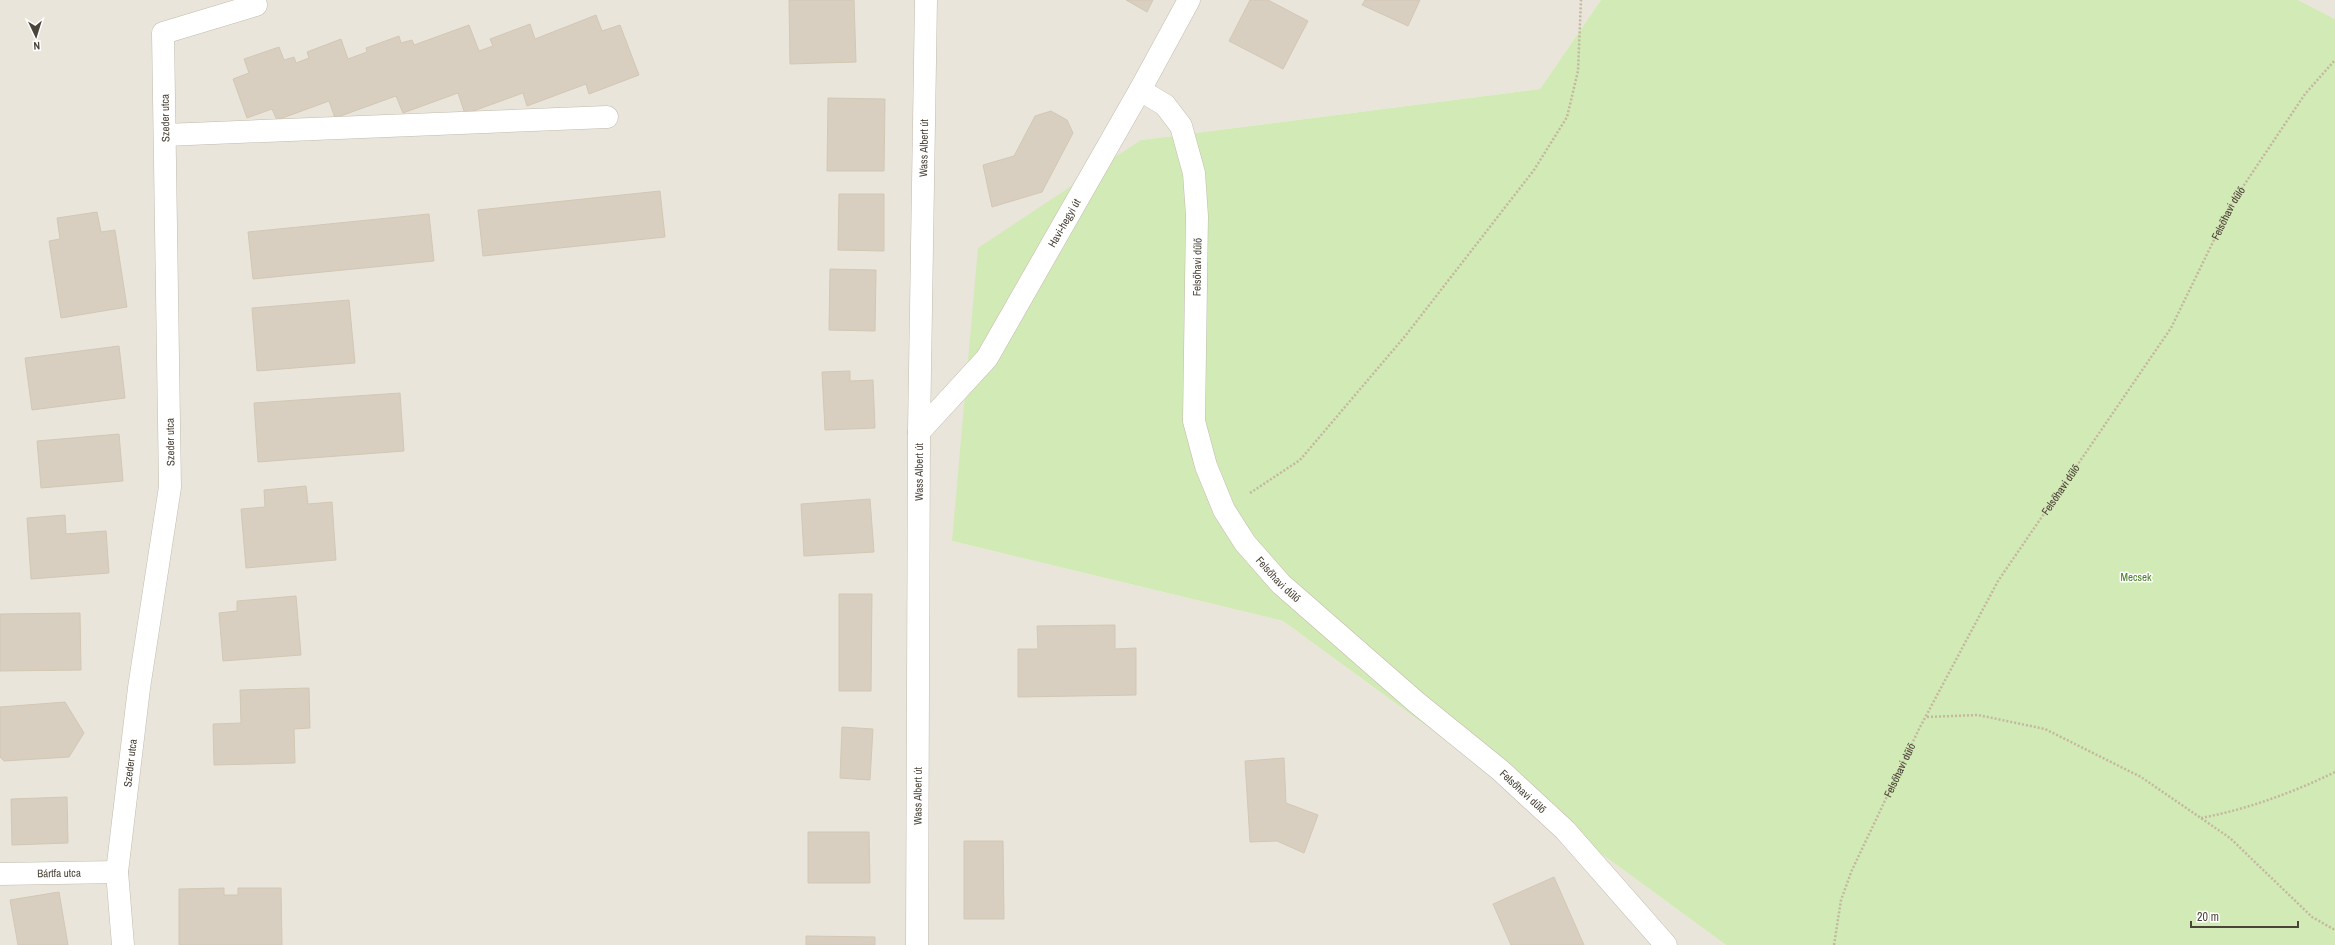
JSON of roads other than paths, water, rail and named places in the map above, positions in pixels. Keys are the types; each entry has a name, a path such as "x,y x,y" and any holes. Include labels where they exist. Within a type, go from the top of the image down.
{"street":[{"name":"Wass Albert út","path":"917,945 919,432 926,0"},
{"name":"Havi-hegyi út","path":"919,432 987,358 1140,90 1189,0"},
{"name":"Szeder utca","path":"123,945 117,872 139,688 170,487 163,33 256,5"},
{"name":"Felsőhavi dűlő","path":"1140,90 1165,105 1181,126 1194,173 1197,216 1194,421 1206,466 1224,510 1245,543 1281,584 1410,697 1500,770 1565,830 1666,945"},
{"path":"165,135 607,117"},
{"name":"Bártfa utca","path":"0,874 117,872"}],"park label":[{"name":"Mecsek","path":"2136,577"}]}
